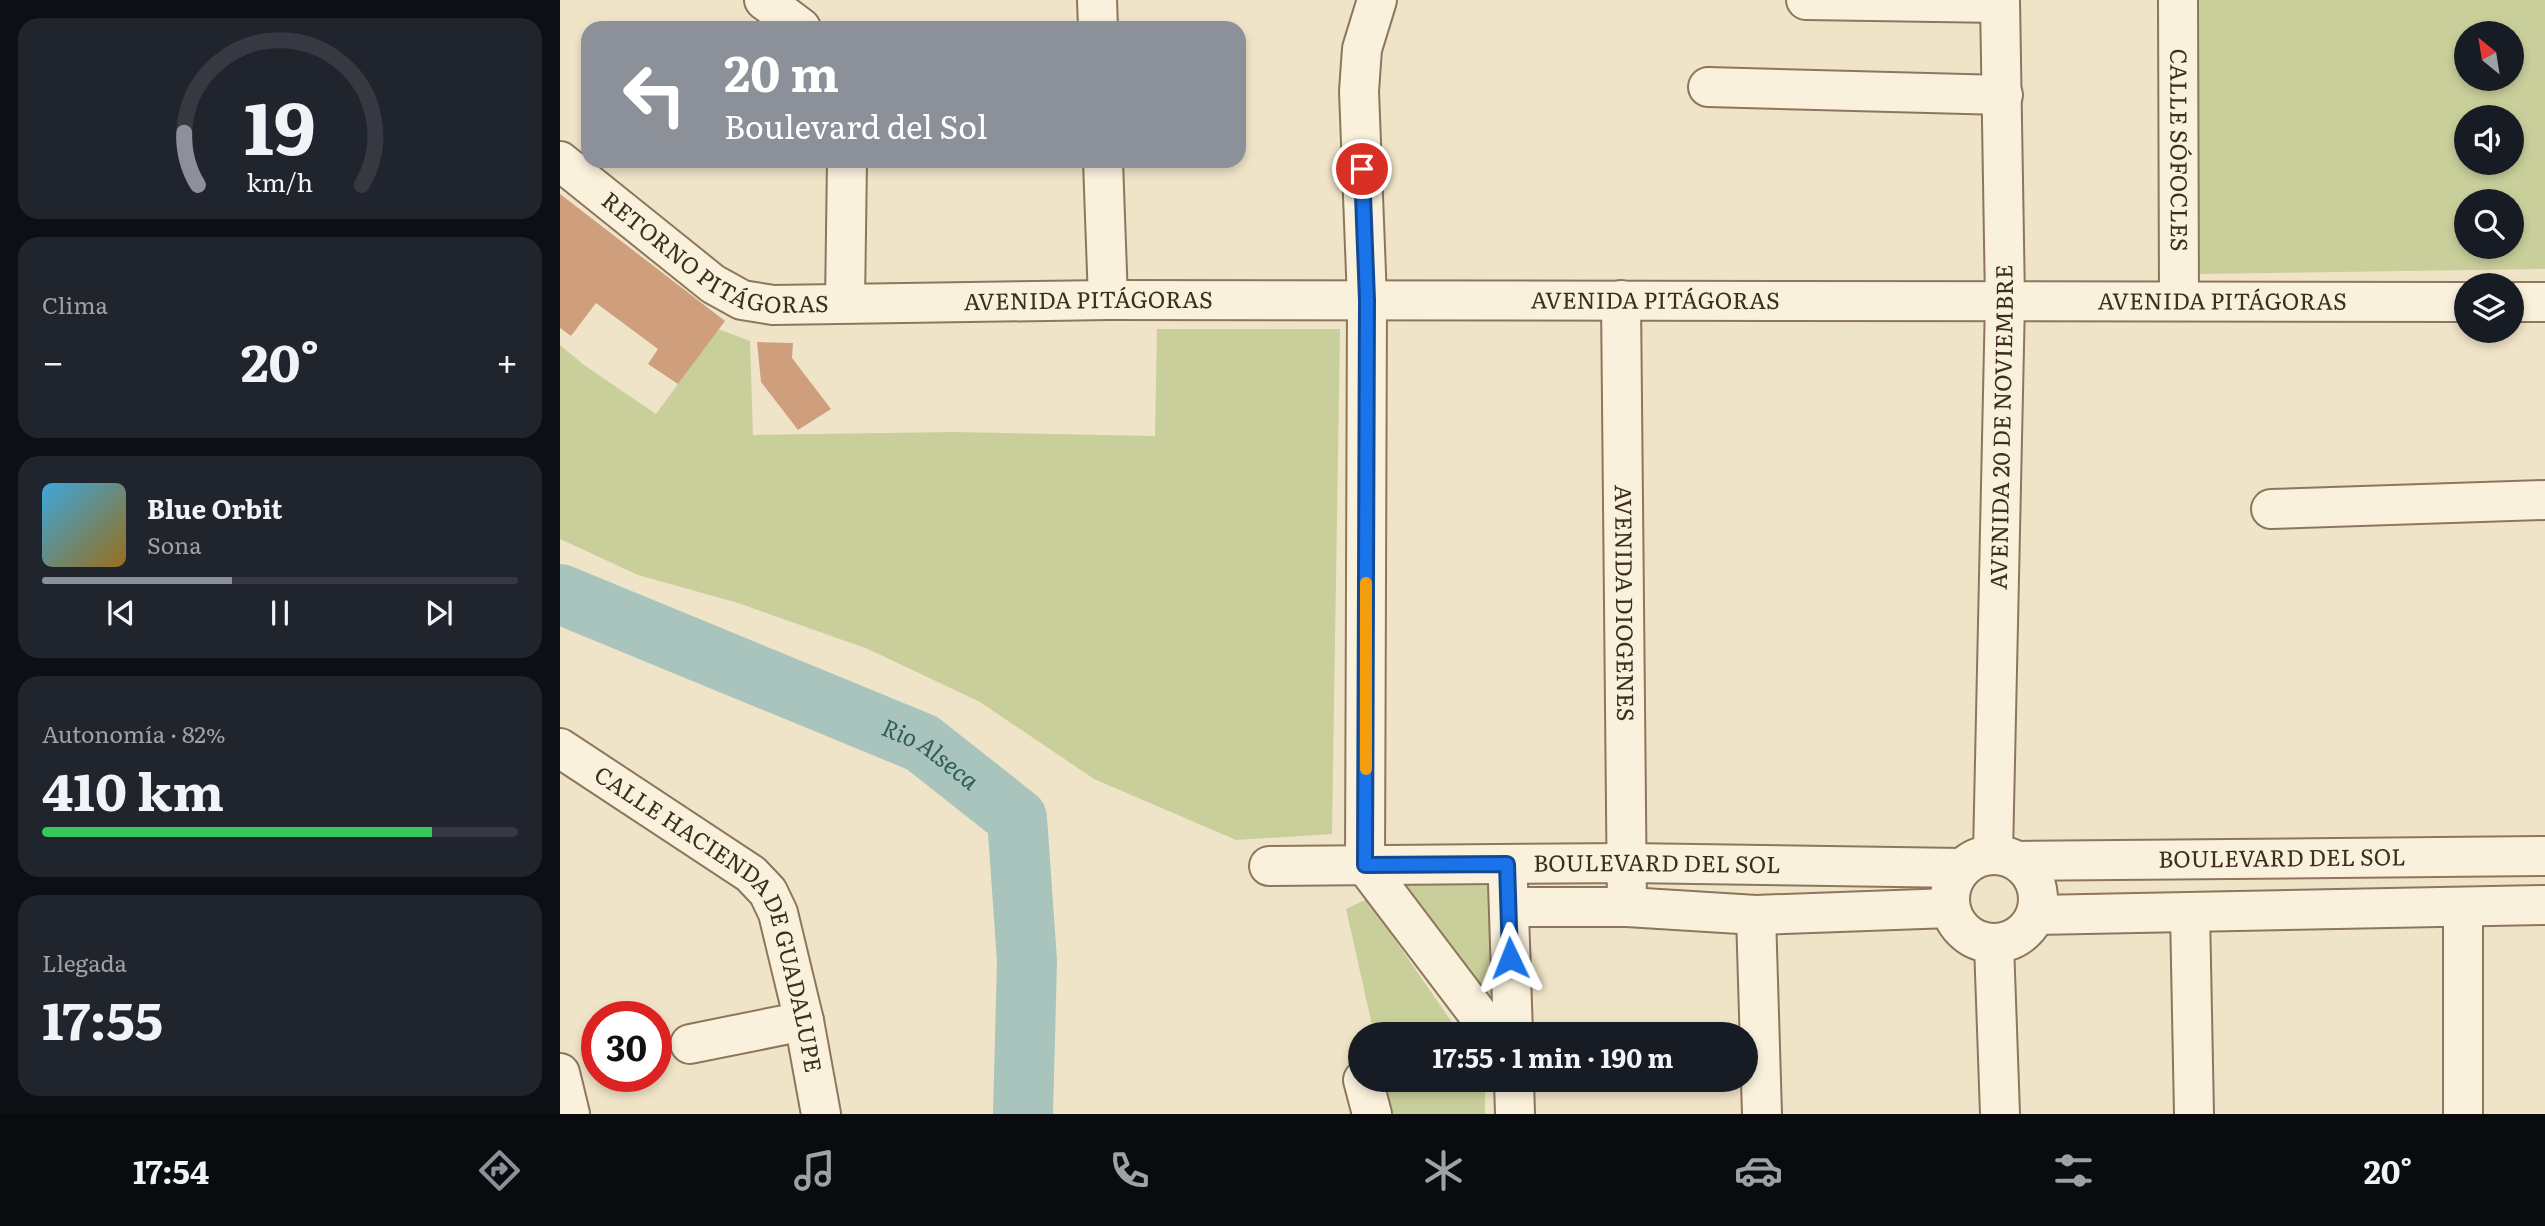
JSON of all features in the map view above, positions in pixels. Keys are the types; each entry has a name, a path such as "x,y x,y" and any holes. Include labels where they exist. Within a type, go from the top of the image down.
{"street":[{"path":"764,0 792,21"},
{"path":"1097,0 1098,21"},
{"path":"1377,0 1362,49 1359,91 1367,300 1365,865 1484,1022"},
{"path":"1806,0 2000,2"},
{"name":"CALLE SÓFOCLES","path":"2178,0 2179,301"},
{"name":"AVENIDA 20 DE NOVIEMBRE","path":"1991,861 2005,301 2000,2"},
{"path":"1707,87 2003,95"},
{"name":"RETORNO PITÁGORAS","path":"560,161 713,284 742,300 773,305 845,303"},
{"path":"845,303 847,168"},
{"path":"1103,168 1108,300"},
{"name":"AVENIDA PITÁGORAS","path":"845,303 1108,300 2454,302"},
{"name":"AVENIDA DIOGENES","path":"1621,300 1627,906"},
{"path":"2524,302 2545,302"},
{"path":"2272,509 2545,500"},
{"name":"CALLE HACIENDA DE GUADALUPE","path":"560,748 751,874 768,892 778,913 804,1021 821,1114"},
{"name":"BOULEVARD DEL SOL","path":"1269,866 2545,856"},
{"path":"2298,858 2300,910"},
{"path":"1991,861 2029,871 2039,900 2036,915 2026,930 2012,940 1994,944 1982,942 1961,930 1950,908 1949,893 1953,879 1991,861"},
{"path":"1507,864 1513,1022"},
{"path":"2036,915 2545,905"},
{"name":"BOULEVARD DEL SOL","path":"1509,907 1627,906 1756,915 1950,908"},
{"path":"2463,906 2463,1114"},
{"path":"2190,912 2194,1114"},
{"path":"1756,915 1762,1114"},
{"path":"1994,944 2000,1114"},
{"path":"690,1044 804,1021"},
{"path":"560,1073 570,1114"},
{"path":"1366,1092 1372,1114"},
{"path":"1514,1092 1515,1114"}],"green space":[{"path":"2193,0 2545,0 2545,269 2200,274"},
{"path":"718,329 750,341 753,435 954,432 1155,436 1157,329 1340,329 1332,834 1236,840 1094,779 980,702 868,649 738,603 638,575 560,539 560,345 584,365 656,414"},
{"path":"1490,882 1500,1014 1404,884"},
{"path":"1367,899 1452,1022 1371,1022 1346,909"},
{"path":"1386,1092 1485,1092 1485,1114 1391,1114"}],"building":[{"path":"560,194 725,321 678,384 648,364 658,349 596,303 571,336 560,328"},
{"path":"757,342 793,343 792,358 831,409 798,430 761,382"}],"waterway":[{"name":"Rio Alseca","path":"560,594 922,743 1017,818 1027,961 1023,1114"}],"slow traffic":[{"path":"1366,583 1366,769"}],"route":[{"path":"1362,169 1367,300 1365,865 1507,864 1510,958"}]}
